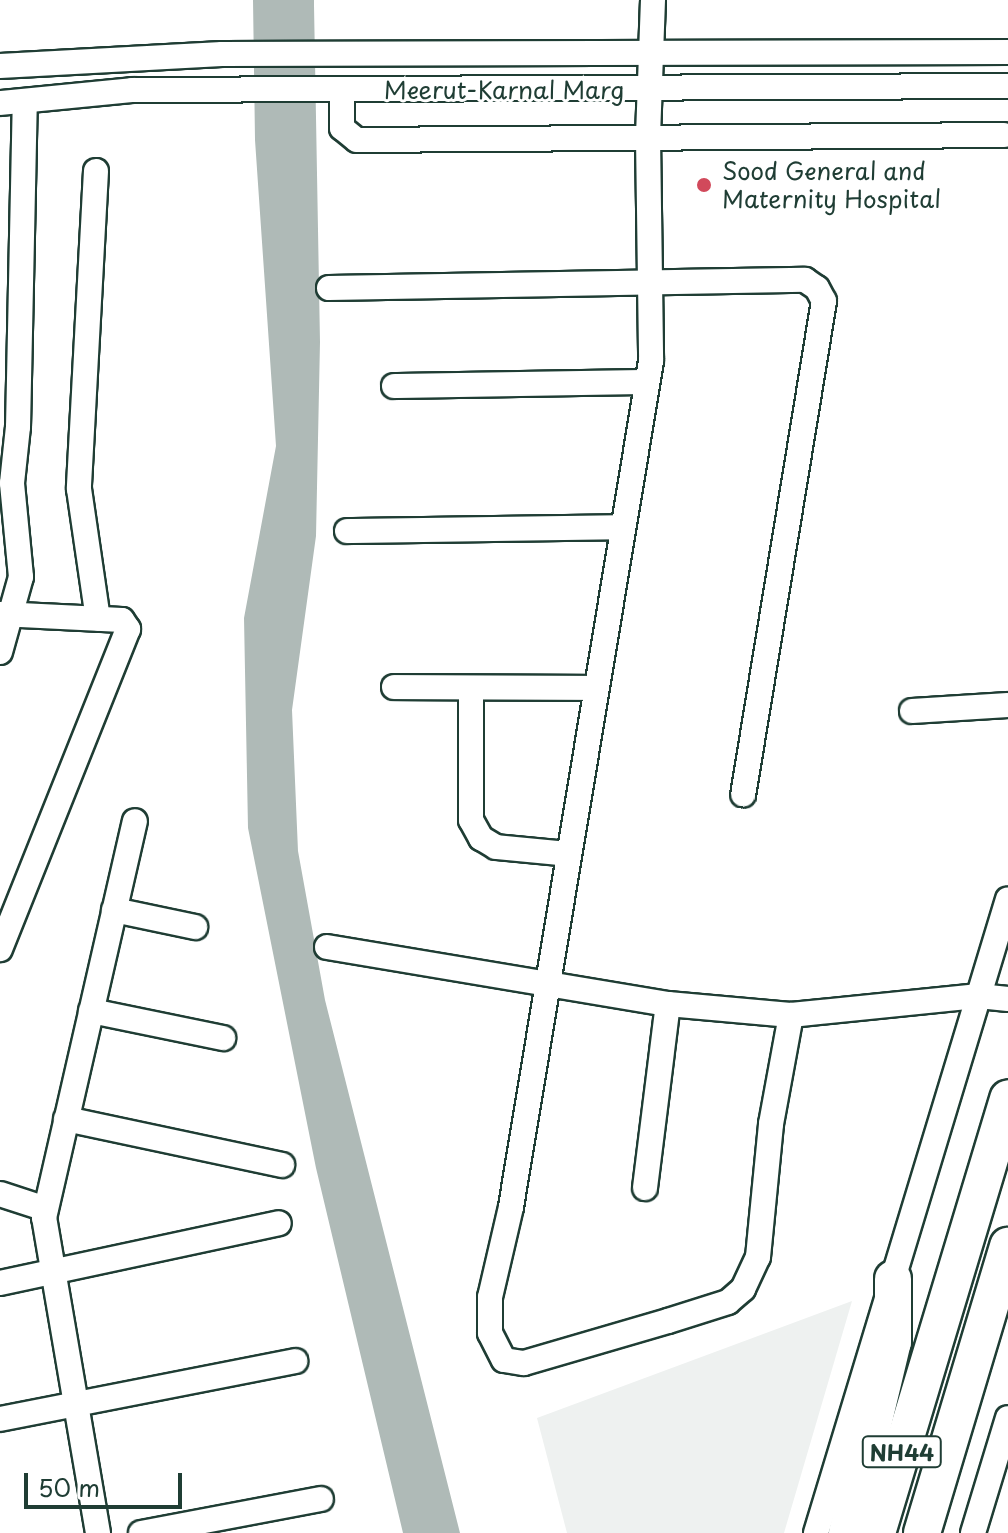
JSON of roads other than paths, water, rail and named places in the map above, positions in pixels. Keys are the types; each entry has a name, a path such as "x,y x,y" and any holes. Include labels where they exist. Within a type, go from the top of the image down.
{"highway":[{"name":"NH44","path":"877,1533 1008,1098"},
{"name":"NH44","path":"922,1533 1008,1246"},
{"path":"847,1533 893,1342 893,1279"}],"street":[{"path":"653,0 648,137 653,283 646,382 547,985 490,1297 493,1343 504,1360 513,1364 728,1302 743,1289 758,1257 771,1124 791,1015"},
{"name":"Meerut-Karnal Marg","path":"0,66 222,54 345,52 1003,52"},
{"path":"1003,52 1003,86"},
{"name":"Meerut-Karnal Marg","path":"0,103 132,90 1003,86"},
{"path":"337,90 342,128 357,140 1004,135"},
{"path":"0,652 22,550 6,505 25,101"},
{"path":"96,171 79,489 98,619"},
{"path":"329,288 805,280 824,301 743,794"},
{"path":"394,386 646,382"},
{"path":"347,531 623,527"},
{"path":"0,949 128,629 122,620 7,614"},
{"path":"394,687 471,691 596,688"},
{"path":"471,691 471,820 481,838 496,847 569,854"},
{"path":"912,711 1008,705"},
{"path":"98,1533 53,1271 46,1209 135,821"},
{"path":"816,1533 1008,899"},
{"path":"114,910 195,927"},
{"path":"327,947 668,1004 791,1015 979,996 1008,999"},
{"path":"645,1188 668,1004"},
{"path":"91,1011 223,1038"},
{"path":"66,1119 282,1165"},
{"path":"0,1194 46,1209"},
{"path":"0,1283 279,1223"},
{"path":"0,1419 295,1361"},
{"path":"973,1533 1008,1418"},
{"path":"141,1533 321,1499"}],"place":[{"name":"Sood General and Maternity Hospital","path":"704,185"}]}
